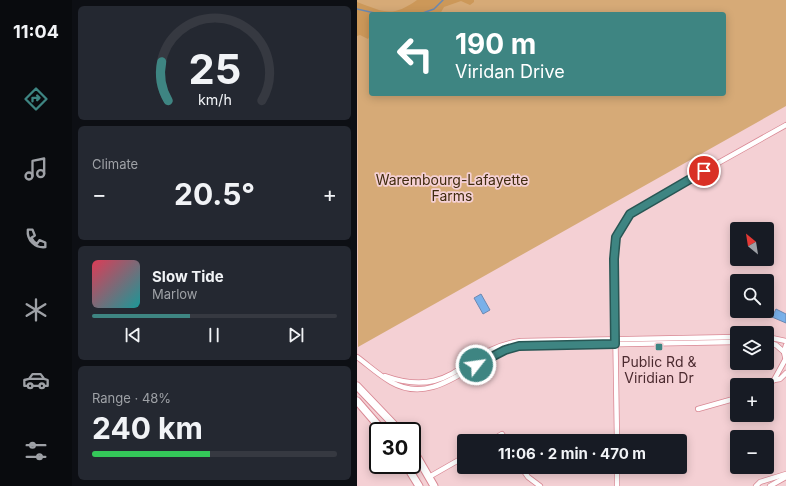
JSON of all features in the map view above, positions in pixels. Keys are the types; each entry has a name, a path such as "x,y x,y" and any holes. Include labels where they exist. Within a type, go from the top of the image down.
{"main road":[{"path":"357,386 391,422"},
{"path":"357,401 375,422"},
{"path":"421,463 434,486"},
{"path":"412,474 419,486"}],"street":[{"path":"617,434 614,248 616,237 630,214 786,125"},
{"path":"357,356 389,381 400,386 413,389 427,388 447,382 510,348 615,341 730,337"},
{"path":"774,338 786,341"},
{"path":"615,341 730,342"},
{"path":"774,344 784,352"},
{"path":"774,380 786,360 784,352 786,345"},
{"path":"774,380 780,379 786,373"},
{"path":"698,409 730,400"},
{"path":"429,477 457,461"},
{"path":"526,474 540,486"},
{"path":"617,474 617,486"},
{"path":"756,486 761,482 786,474"},
{"path":"770,486 786,477"}],"green space":[{"name":"Warembourg-Lafayette Farms","path":"357,0 786,0 786,106 358,347"}],"shaded area":[{"path":"417,0 474,0 474,2 470,5 461,1 444,7 441,12 388,12 408,6"},
{"path":"357,2 388,12 369,12 368,39 360,35 357,36"}],"water":[{"path":"481,294 490,310 483,314 474,298"},
{"path":"776,309 786,314 786,323 774,318"}],"waterway":[{"path":"426,12 434,9 443,0"},
{"path":"357,9 370,12"}],"place":[{"name":"Public Rd & Viridian Dr","path":"659,347"}],"route":[{"path":"476,365 505,350 519,346 615,344 614,248 616,237 622,225 630,214 643,205 704,171"}]}
